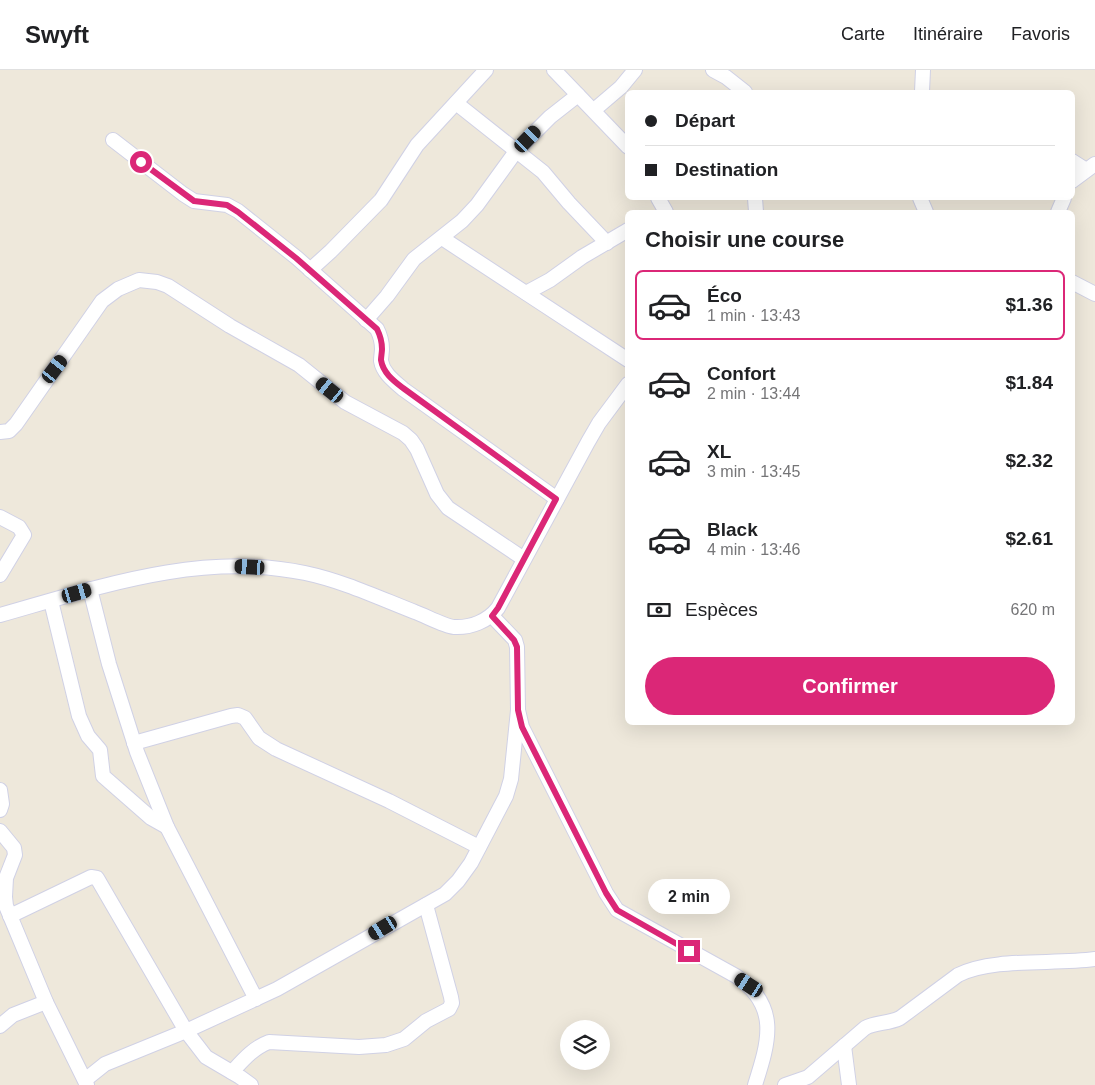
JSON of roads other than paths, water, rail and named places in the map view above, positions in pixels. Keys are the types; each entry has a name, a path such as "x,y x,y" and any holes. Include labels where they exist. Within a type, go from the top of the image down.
{"street":[{"path":"310,270 381,200 410,154 486,70"},
{"path":"554,70 625,144"},
{"path":"594,110 621,87 635,70"},
{"path":"713,70 726,77 742,90"},
{"path":"922,90 923,70"},
{"path":"366,320 387,296 414,259 442,238 477,205 517,152 550,117 578,96"},
{"path":"456,103 543,172 606,243"},
{"path":"113,140 194,201 227,205 238,212 310,270 377,329 382,348 381,360 389,376 556,499"},
{"path":"1075,162 1091,167"},
{"path":"1075,179 1091,167"},
{"path":"526,292 550,280 582,256 625,232"},
{"path":"442,238 625,358"},
{"path":"0,432 9,431 16,424 102,301 118,289 133,282 146,280 157,282 168,286 230,326 299,365 345,402 403,433 414,444 436,494 448,508 524,559"},
{"path":"1075,284 1095,294"},
{"path":"0,615 133,578 232,566 270,568 305,573 352,587 454,627 478,623 492,616 498,608 599,423 625,388"},
{"path":"0,517 19,527 24,535 0,575"},
{"path":"90,589 109,664 134,743 167,827 256,999"},
{"path":"51,600 79,716 86,731 100,750 104,776 151,818 167,827"},
{"path":"0,831 14,848 16,855 6,878 6,906 46,1002 86,1082 106,1064 186,1031 256,999 445,894 458,881 480,847 506,796 511,779 518,710 517,647 514,640 492,616"},
{"path":"518,710 522,727 534,752 606,893 617,910 736,976 749,985 759,999 768,1018 768,1033 762,1064 755,1085"},
{"path":"134,743 238,715 245,718 259,738 276,749 390,801 480,847"},
{"path":"0,790 2,804 0,810"},
{"path":"10,916 91,877 97,878 186,1031 206,1057 251,1085"},
{"path":"232,1072 250,1052 268,1042 359,1047 386,1045 404,1038 426,1021 449,1009 452,1003 426,905"},
{"path":"785,1085 808,1076 872,1024 892,1022 900,1018 967,970 1007,964 1095,959"},
{"path":"0,1026 13,1015 46,1002"},
{"path":"844,1046 849,1085"}]}
